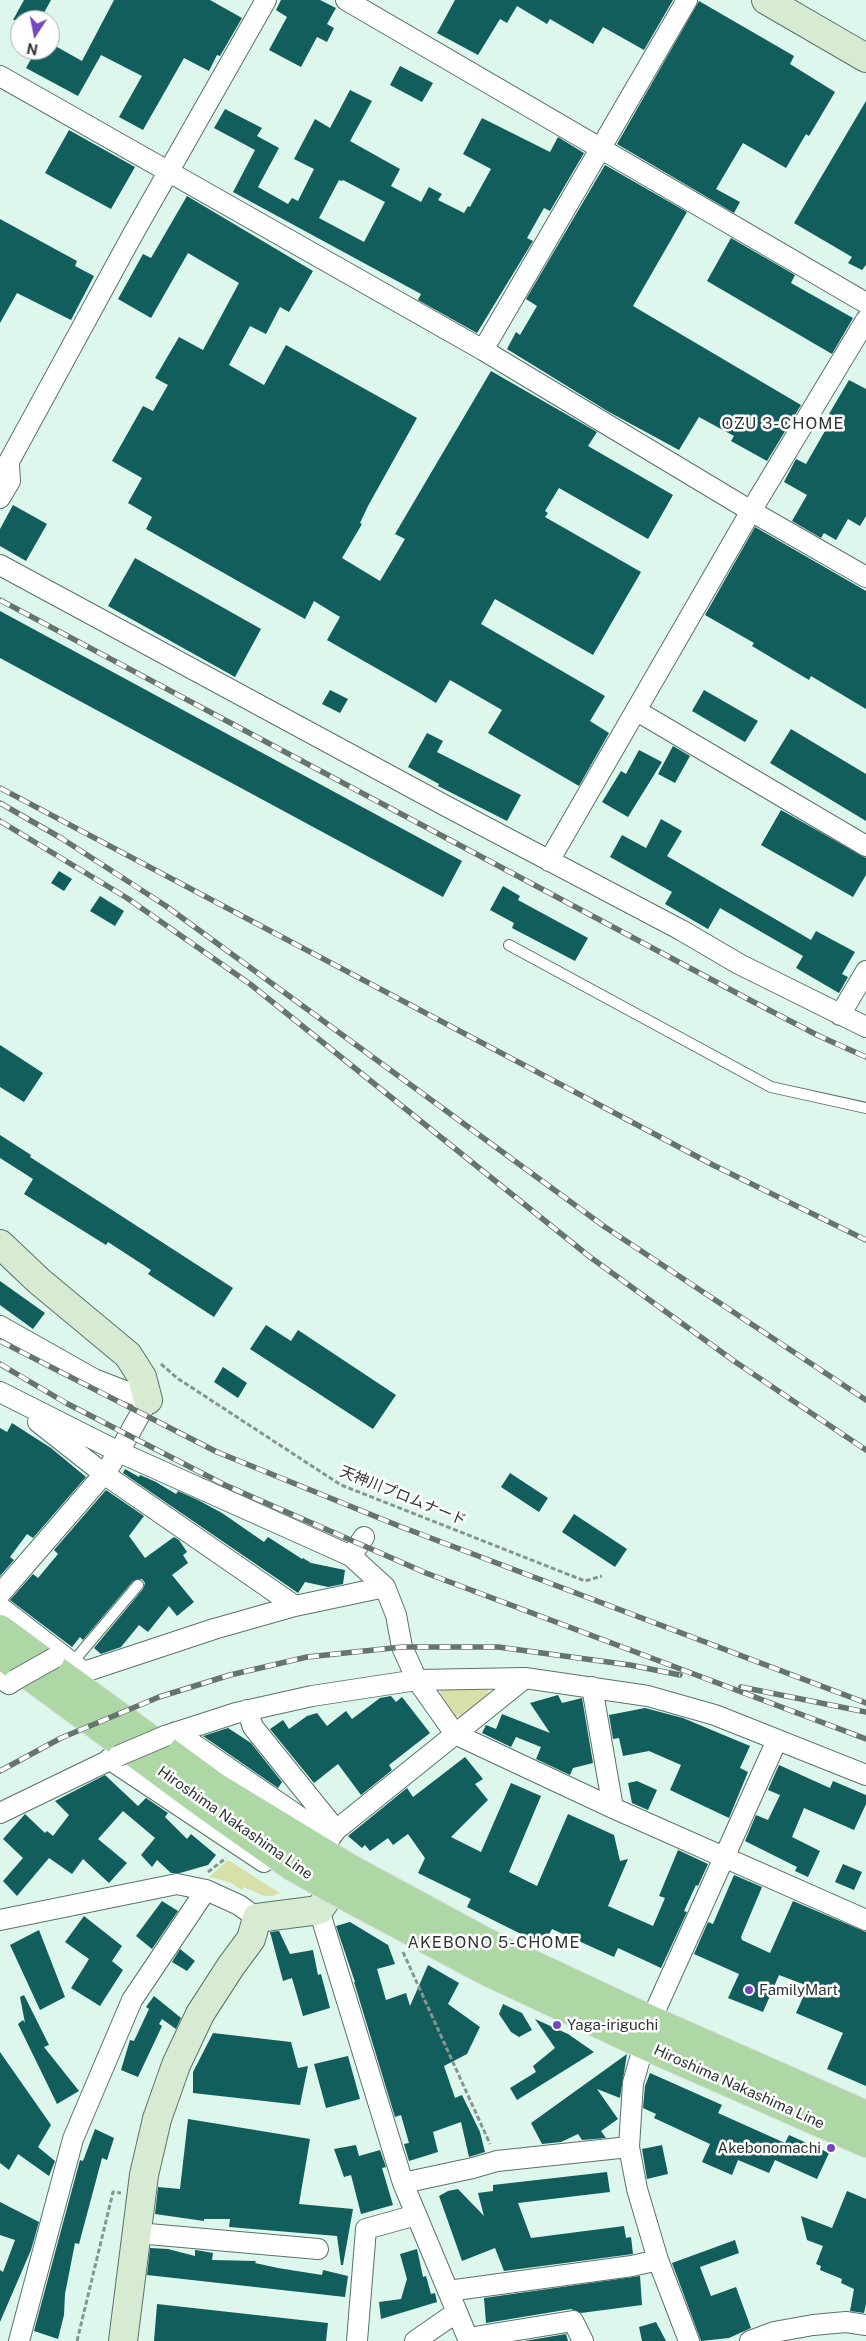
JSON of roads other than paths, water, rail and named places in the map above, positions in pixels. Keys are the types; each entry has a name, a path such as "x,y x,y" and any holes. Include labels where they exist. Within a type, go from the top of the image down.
{"main road":[{"name":"Hiroshima Nakashima Line","path":"0,1629 216,1787 329,1839 349,1868 647,2032 866,2144"},
{"name":"Hiroshima Nakashima Line","path":"0,1654 293,1867 326,1900 486,1970 866,2115"}],"street":[{"path":"0,498 10,481 3,470 266,0"},
{"path":"346,0 866,303"},
{"path":"483,350 687,0"},
{"path":"766,0 866,58"},
{"path":"0,76 483,350 751,511 866,577"},
{"path":"549,861 751,511 866,320"},
{"path":"0,565 549,861 681,930 739,964 866,1027"},
{"path":"637,711 866,846"},
{"path":"840,1015 866,971"},
{"path":"0,1244 39,1280 128,1355 142,1377 148,1400 119,1452 104,1474 0,1594"},
{"path":"0,1326 94,1379 148,1400"},
{"path":"3,1394 119,1452 352,1556 385,1587 396,1615 402,1647 418,1680 455,1734 614,1808 866,1920"},
{"path":"3,1394 104,1474 295,1606"},
{"path":"352,1556 364,1537"},
{"path":"0,1607 62,1658 84,1672 295,1606 385,1587"},
{"path":"8,1681 62,1658"},
{"path":"329,1839 525,1678"},
{"path":"0,1814 114,1757 171,1734 247,1710 312,1696 418,1680 525,1678 648,1696 715,1715 866,1775"},
{"path":"592,1687 614,1808"},
{"path":"247,1710 253,1726 329,1839"},
{"path":"171,1734 329,1839"},
{"path":"689,2341 658,2260 637,2188 628,2147 633,2083 647,2032 777,1740"},
{"path":"114,1757 265,1863 293,1867"},
{"path":"0,1920 177,1884 206,1882 258,1918 326,1900 349,1868"},
{"path":"19,2341 73,2139 132,2000 206,1882"},
{"path":"326,1900 403,2183 469,2339 573,2321 582,2341"},
{"path":"124,2341 144,2174 157,2119 176,2065 200,2014 251,1939 258,1918"},
{"path":"403,2183 497,2161 628,2147"},
{"path":"357,2341 366,2229 416,2215"},
{"path":"137,2233 318,2249"},
{"path":"448,2291 632,2266 658,2260"},
{"path":"415,2341 457,2312"},
{"path":"750,2341 774,2332 813,2325 846,2322 866,2325"}],"lane":[{"path":"508,945 771,1087 866,1108"},
{"path":"62,1658 138,1585"}],"railway":[{"path":"0,600 748,999 819,1036 866,1057"},
{"path":"0,788 713,1165 866,1240"},
{"path":"0,803 61,838 166,906 605,1227 866,1400"},
{"path":"0,821 127,898 250,984 590,1257 734,1361 866,1450"},
{"path":"0,1341 217,1452 399,1526 866,1703"},
{"path":"0,1364 66,1403 225,1485 426,1573 866,1739"},
{"path":"0,1771 61,1738 159,1697 230,1675 307,1657 402,1647 498,1647 630,1665 680,1675"},
{"path":"741,1687 866,1712"}],"place":[{"name":"FamilyMart","path":"749,1990"},
{"name":"Yaga-iriguchi","path":"557,2025"},
{"name":"Akebonomachi","path":"831,2148"}],"district":[{"name":"OZU 3-CHOME","path":"783,424"},
{"name":"AKEBONO 5-CHOME","path":"494,1943"}]}
